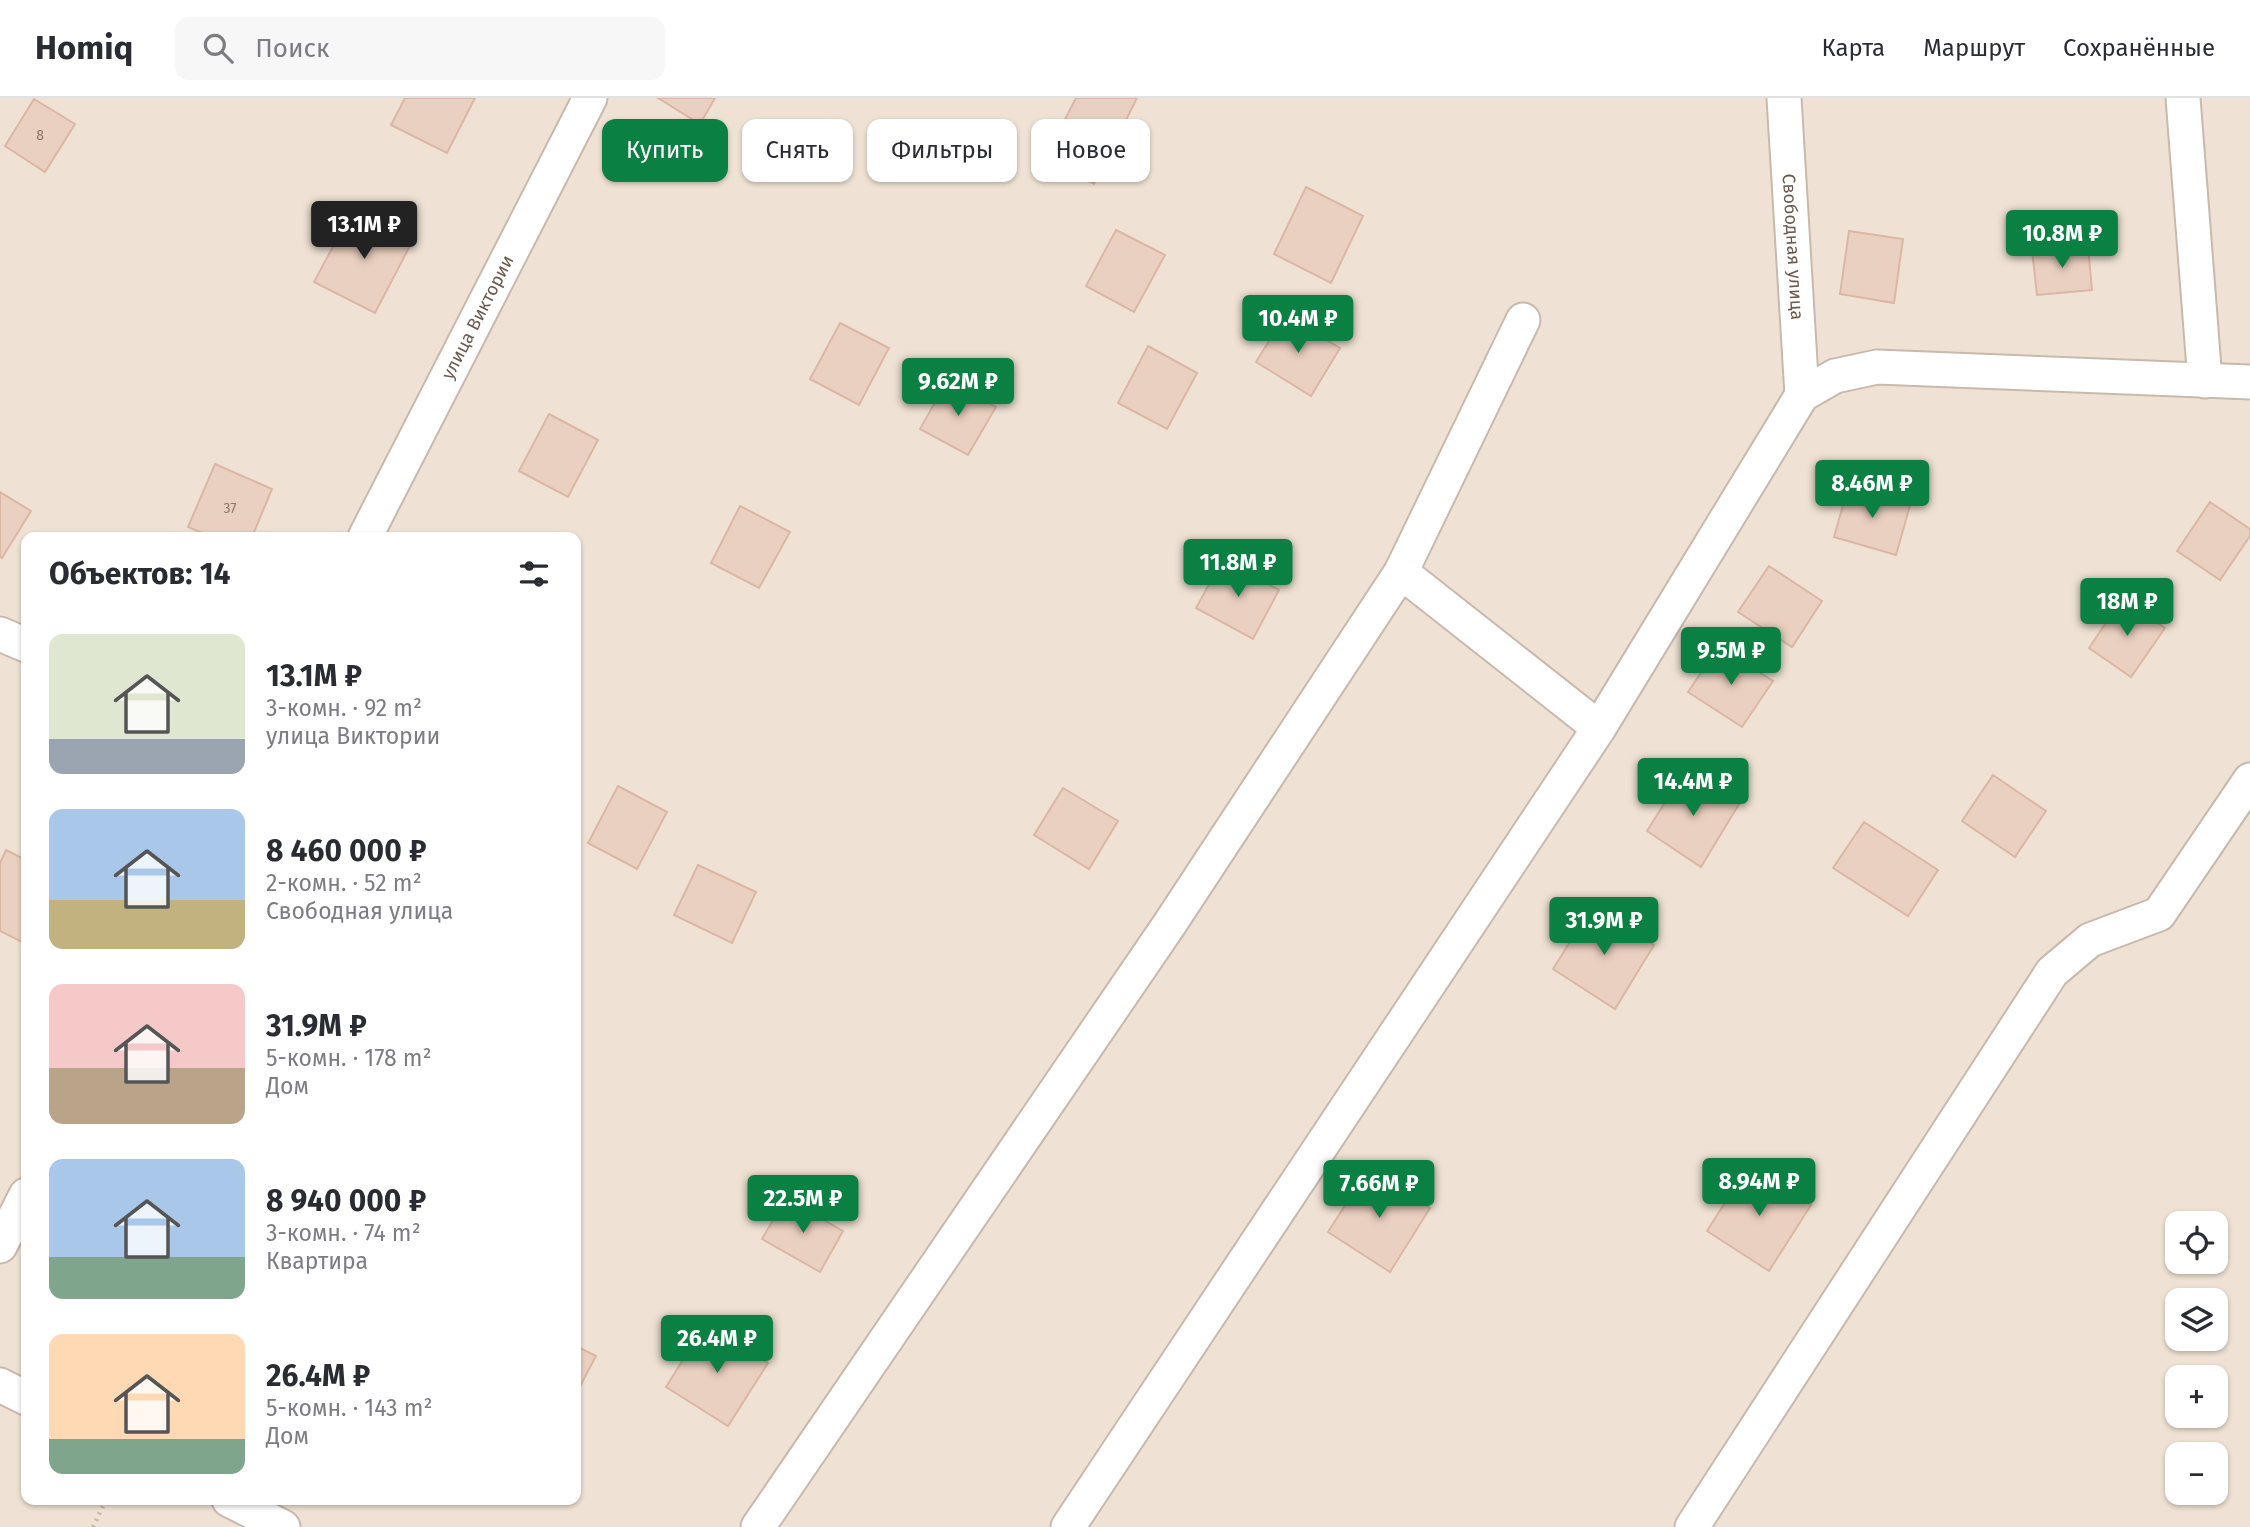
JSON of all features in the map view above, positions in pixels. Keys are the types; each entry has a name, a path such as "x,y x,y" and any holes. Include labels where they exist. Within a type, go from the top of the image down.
{"street":[{"name":"улица Виктории","path":"368,532 590,98"},
{"name":"Свободная улица","path":"1784,98 1802,395"},
{"path":"2183,98 2204,381"},
{"path":"758,1527 1169,925 1401,572 1523,320"},
{"path":"1068,1527 1599,728 1802,395 1835,376 1877,367 2250,382"},
{"path":"1401,572 1599,728"},
{"path":"0,634 21,643"},
{"path":"1692,1527 2052,972 2090,940 2159,914 2250,780"},
{"path":"0,1246 21,1205"},
{"path":"0,1385 21,1396"},
{"path":"239,1505 283,1527"}],"path":[{"path":"93,1527 104,1505"}],"shaded area":[{"path":"0,98 2250,98 2250,1527 0,1527"}],"building":[{"path":"405,98 475,98 447,153 391,125"},
{"path":"658,98 715,98 703,119 692,119"},
{"path":"1076,98 1137,98 1126,119 1065,119"},
{"path":"34,99 75,124 45,172 5,146"},
{"path":"1306,187 1363,216 1331,283 1274,254"},
{"path":"353,209 413,240 375,313 314,282"},
{"path":"1116,230 1165,255 1134,312 1086,286"},
{"path":"1849,231 1903,239 1894,303 1840,294"},
{"path":"2088,246 2092,290 2037,295 2032,250"},
{"path":"1285,315 1340,348 1311,396 1256,362"},
{"path":"840,323 889,348 859,405 810,379"},
{"path":"1148,346 1197,373 1167,429 1118,403"},
{"path":"947,381 996,407 968,455 920,429"},
{"path":"549,414 598,440 568,497 519,471"},
{"path":"215,464 272,489 254,532 200,532 188,527"},
{"path":"1849,484 1911,502 1896,555 1834,537"},
{"path":"0,492 31,511 2,558 0,556"},
{"path":"2210,502 2250,529 2250,536 2220,580 2177,551"},
{"path":"740,506 790,532 759,588 711,563"},
{"path":"1223,559 1279,590 1253,639 1196,608"},
{"path":"1769,566 1822,601 1792,647 1738,612"},
{"path":"2122,599 2165,628 2131,677 2089,648"},
{"path":"1719,646 1773,681 1742,727 1688,692"},
{"path":"1686,769 1739,804 1701,867 1647,831"},
{"path":"1993,775 2046,811 2015,857 1962,821"},
{"path":"618,786 667,812 637,869 588,843"},
{"path":"1063,788 1118,821 1089,869 1034,835"},
{"path":"1864,822 1938,870 1908,916 1833,868"},
{"path":"6,850 21,858 21,942 0,931 0,863"},
{"path":"698,865 756,892 732,943 674,915"},
{"path":"1593,905 1654,945 1615,1009 1553,969"},
{"path":"1749,1165 1811,1205 1769,1271 1707,1231"},
{"path":"1369,1168 1430,1208 1390,1272 1328,1232"},
{"path":"786,1198 843,1231 820,1272 762,1239"},
{"path":"706,1323 768,1363 728,1426 666,1387"},
{"path":"581,1348 596,1356 581,1384"}]}
